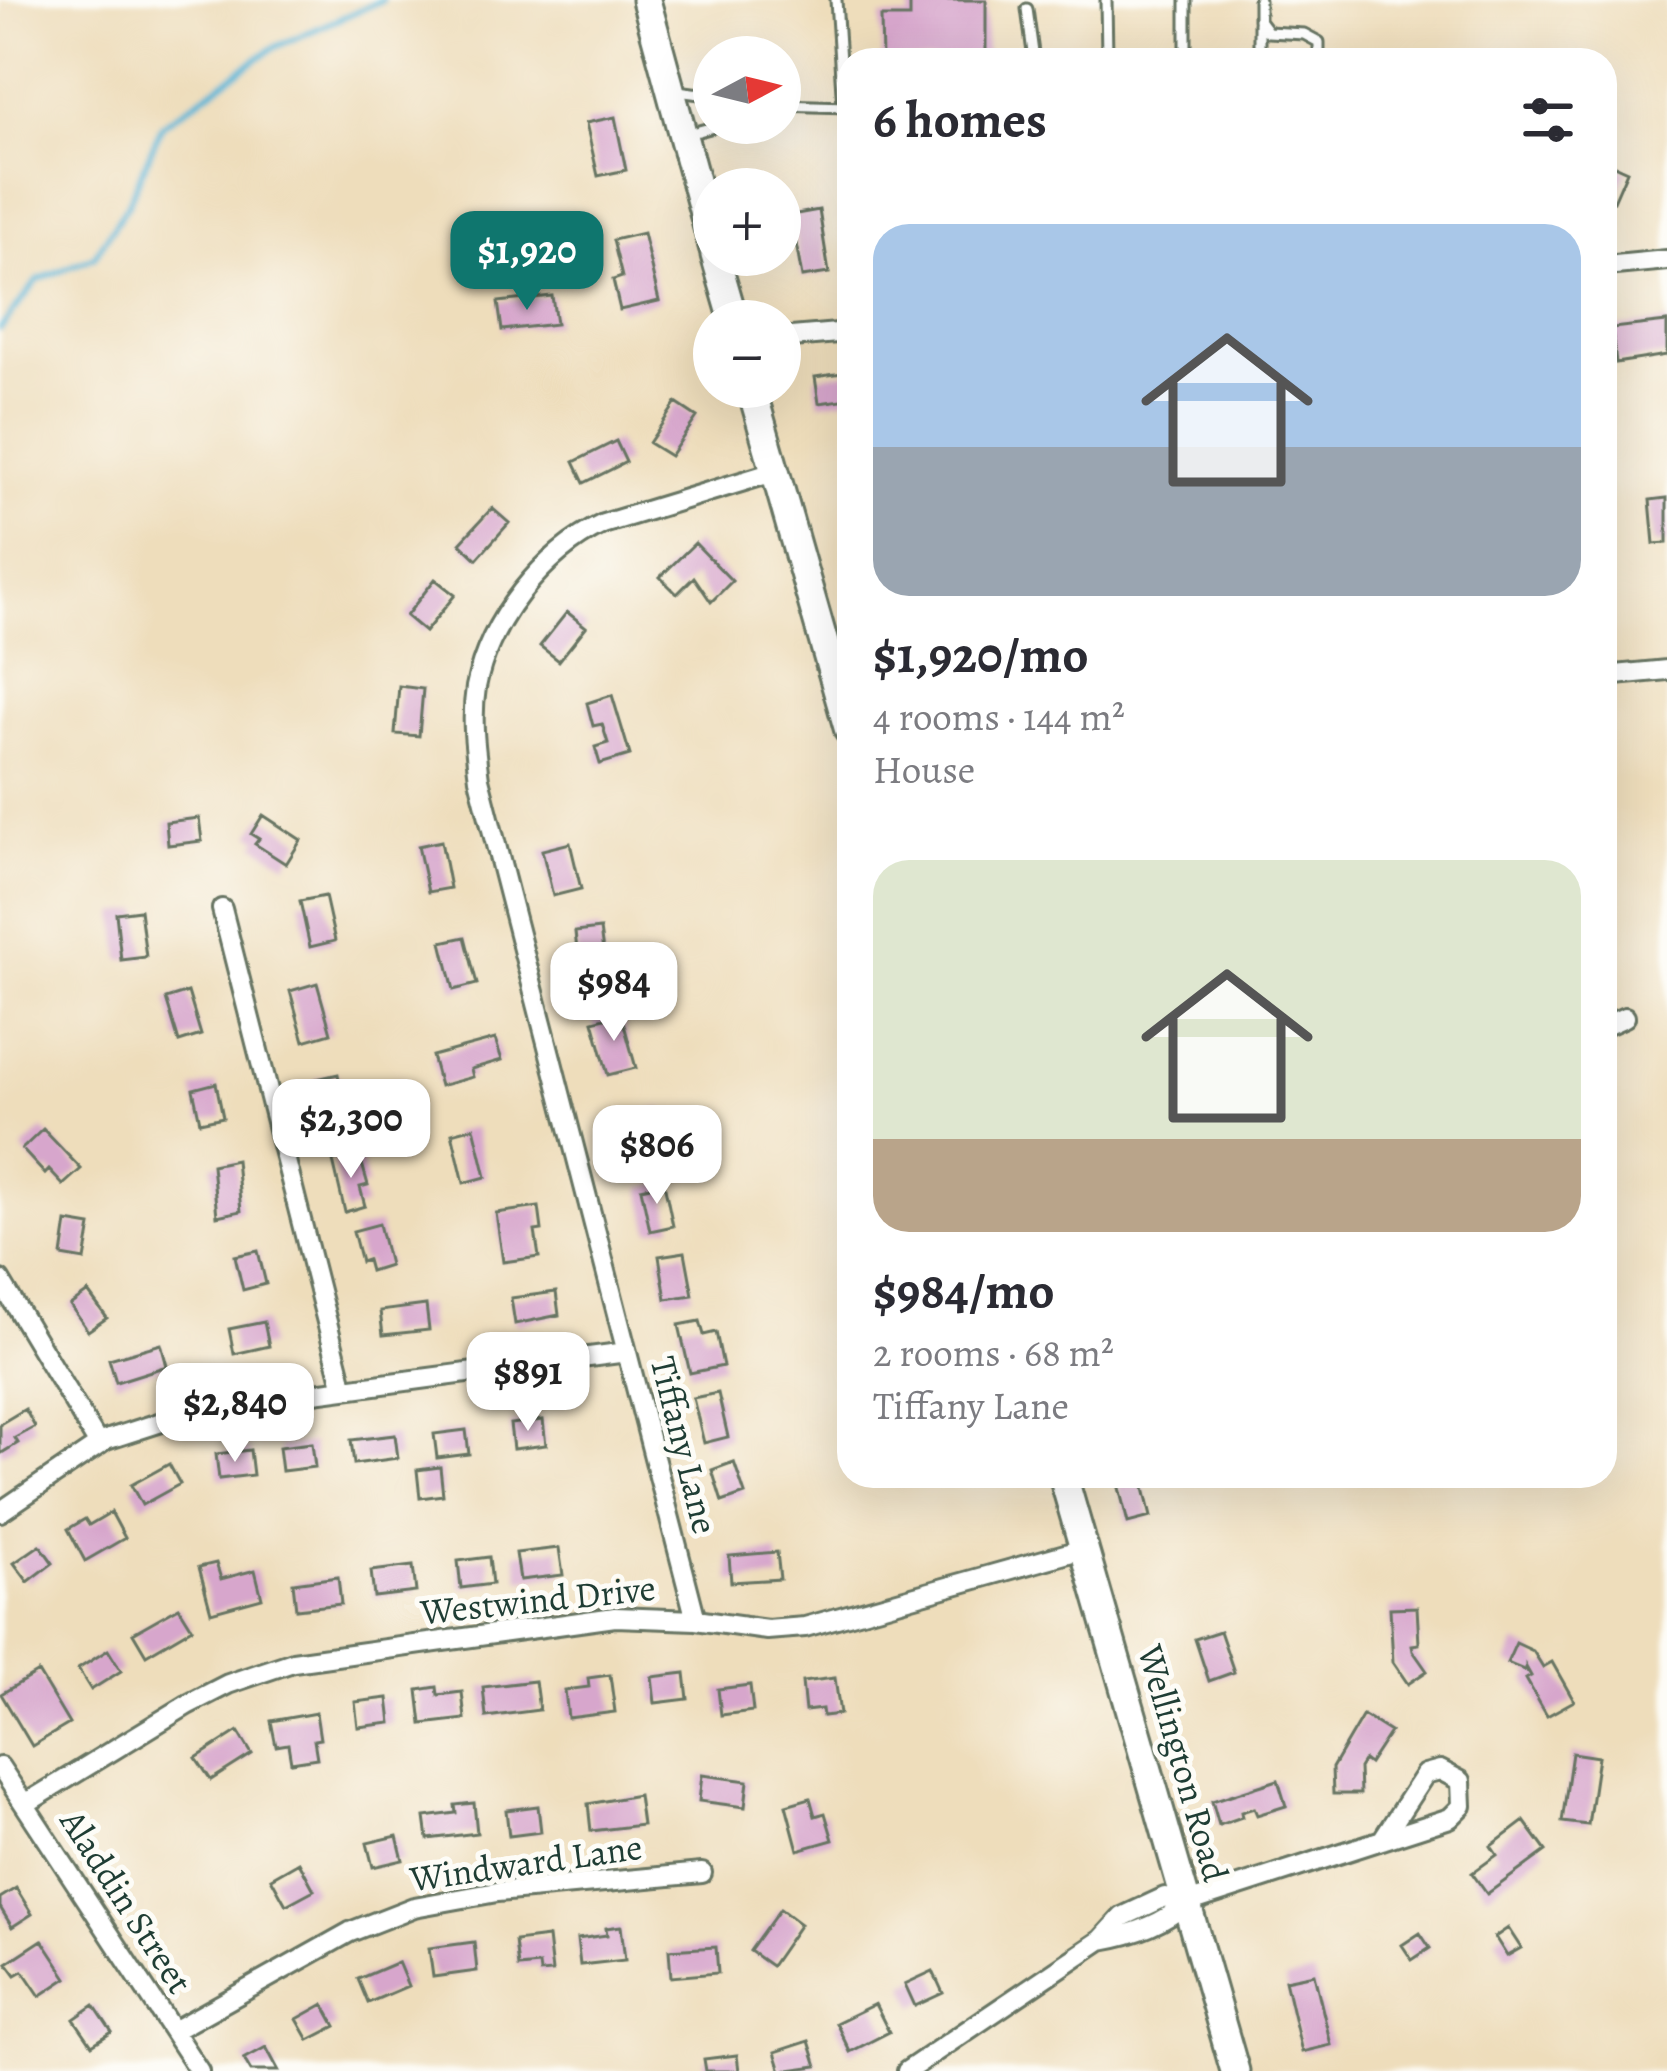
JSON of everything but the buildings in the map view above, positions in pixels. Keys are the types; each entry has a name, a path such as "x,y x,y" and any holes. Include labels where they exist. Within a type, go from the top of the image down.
{"main road":[{"path":"646,0 693,173"},
{"path":"757,408 837,690"},
{"name":"Wellington Road","path":"1066,1488 1235,2071"}],"street":[{"path":"1617,265 1667,260"},
{"path":"801,336 837,333"},
{"name":"Tiffany Lane","path":"696,1620 479,779 472,730 477,683 493,640 515,600 546,563 582,534 631,514 774,472"},
{"path":"1617,675 1667,670"},
{"path":"222,909 344,1389"},
{"path":"1617,1021 1625,1017"},
{"path":"0,1280 99,1444"},
{"path":"0,1512 99,1444 208,1407 627,1352"},
{"name":"Westwind Drive","path":"25,1804 188,1705 270,1667 615,1617 696,1620 767,1630 805,1627 1083,1549"},
{"name":"Aladdin Street","path":"0,1767 199,2071"},
{"path":"907,2071 1101,1940 1123,1937 1172,1916 1187,1903 1382,1840 1457,1813 1465,1797 1460,1781 1448,1771 1425,1774 1382,1840"},
{"name":"Windward Lane","path":"173,2031 350,1932 414,1907 497,1892 702,1873"}],"lane":[{"path":"836,0 840,48"},
{"path":"1106,0 1106,48"},
{"path":"1186,0 1186,48"},
{"path":"1259,0 1259,48"},
{"path":"1027,9 1032,48"},
{"path":"1259,20 1268,32 1304,34 1319,42 1319,48"},
{"path":"671,90 693,93"},
{"path":"801,107 837,108"},
{"path":"683,136 693,133"}],"waterway":[{"path":"0,329 38,280 94,257 128,204 162,125 273,48 382,0"}]}
